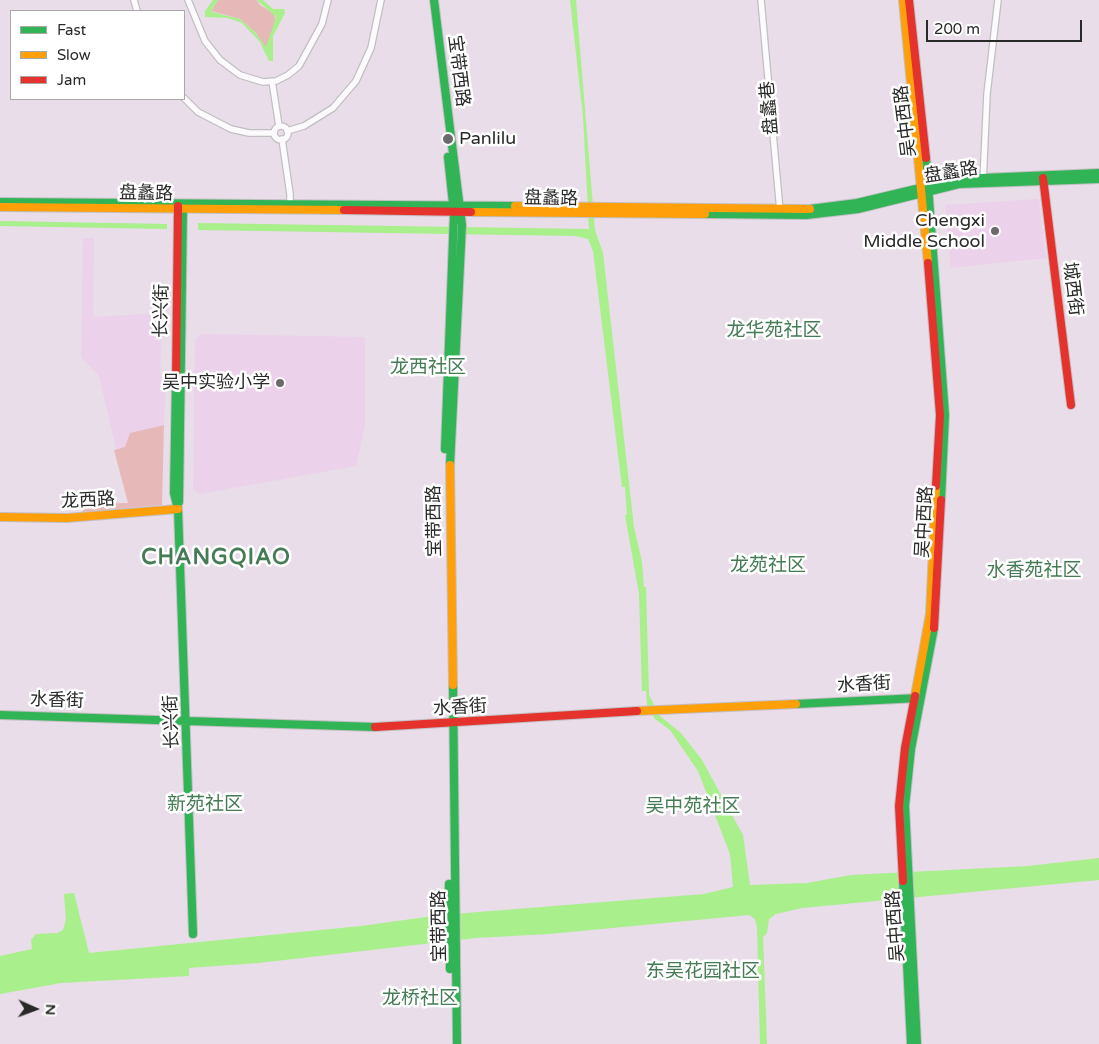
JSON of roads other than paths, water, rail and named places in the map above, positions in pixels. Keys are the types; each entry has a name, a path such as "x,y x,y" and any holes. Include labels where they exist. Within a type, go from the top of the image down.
{"main road":[{"name":"宝带西路","path":"428,0 458,210"},
{"name":"宝带西路","path":"434,0 458,210 450,464 451,1044"},
{"name":"吴中西路","path":"903,0 926,189"},
{"name":"吴中西路","path":"908,0 926,189 940,415 930,614 906,792 904,869 917,1044"},
{"name":"盘蠡路","path":"1043,179 1099,173"},
{"name":"城西街","path":"1043,179 1071,405"},
{"name":"盘蠡路","path":"0,207 836,212 926,189 983,180 1099,179"},
{"name":"盘蠡路","path":"0,202 180,207"},
{"name":"长兴街","path":"180,207 180,493 178,509 187,720 193,934"},
{"name":"龙西路","path":"0,517 67,518 178,509"},
{"name":"水香街","path":"0,715 187,720 358,728 449,724 649,710 918,698"},
{"name":"吴中西路","path":"907,901 911,1044"},
{"name":"宝带西路","path":"452,944 457,1044"}],"street":[{"path":"188,0 206,41 220,60 242,76 257,81 272,81 288,75 307,55 322,24 328,0"},
{"path":"279,126 287,130 304,126 333,108 356,81 371,48 381,0"},
{"name":"盘蠡巷","path":"761,0 780,212"},
{"path":"983,180 987,94 998,2"},
{"path":"272,81 279,126 274,133"},
{"path":"185,99 198,112 231,129 249,133 274,133"},
{"path":"282,139 287,135 287,130"},
{"path":"274,133 276,137 282,139"},
{"path":"282,139 290,208"}],"place":[{"name":"Panlilu","path":"448,139"},
{"name":"Chengxi Middle School","path":"995,231"},
{"name":"吴中实验小学","path":"280,383"}],"district":[{"name":"龙华苑社区","path":"774,331"},
{"name":"龙西社区","path":"428,368"},
{"name":"CHANGQIAO","path":"216,558"},
{"name":"龙苑社区","path":"768,566"},
{"name":"水香苑社区","path":"1034,571"},
{"name":"新苑社区","path":"205,805"},
{"name":"吴中苑社区","path":"693,807"},
{"name":"东吴花园社区","path":"703,972"},
{"name":"龙桥社区","path":"420,999"}]}
